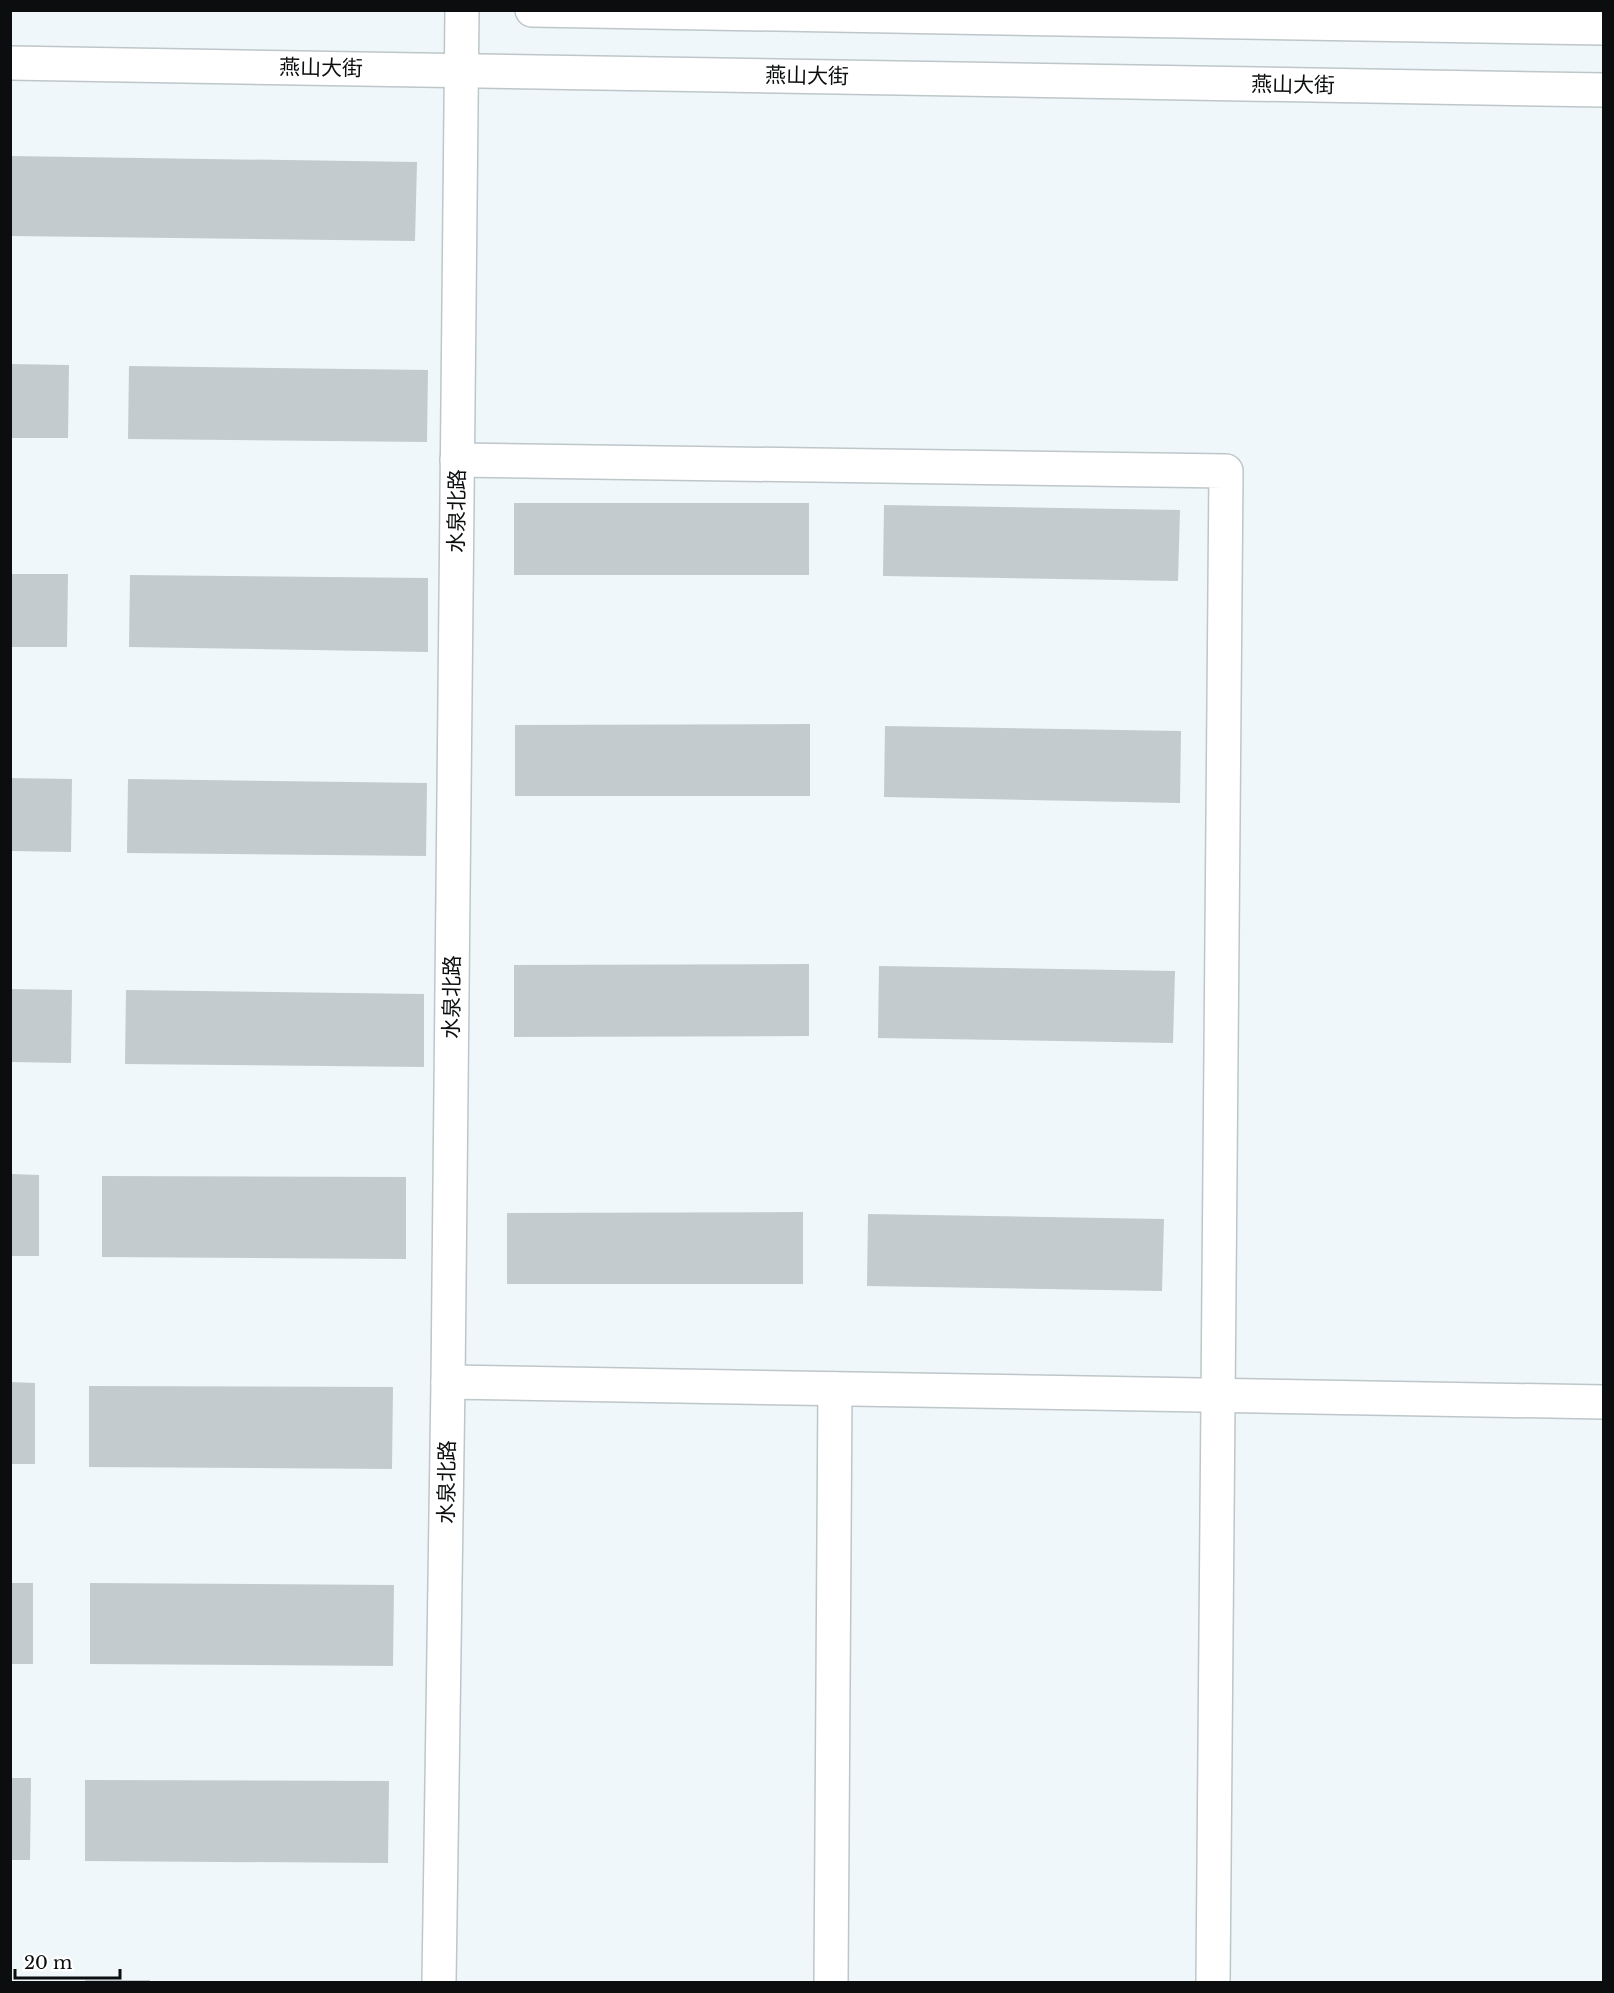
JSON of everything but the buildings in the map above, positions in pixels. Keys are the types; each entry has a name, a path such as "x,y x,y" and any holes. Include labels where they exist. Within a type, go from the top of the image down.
{"street":[{"name":"水泉北路","path":"439,1983 448,1382 462,10"},
{"path":"532,10 1604,28"},
{"name":"燕山大街","path":"10,63 1604,90"},
{"path":"457,460 1226,471 1213,1983"},
{"path":"448,1382 1604,1402"},
{"path":"831,1983 835,1389"}]}
